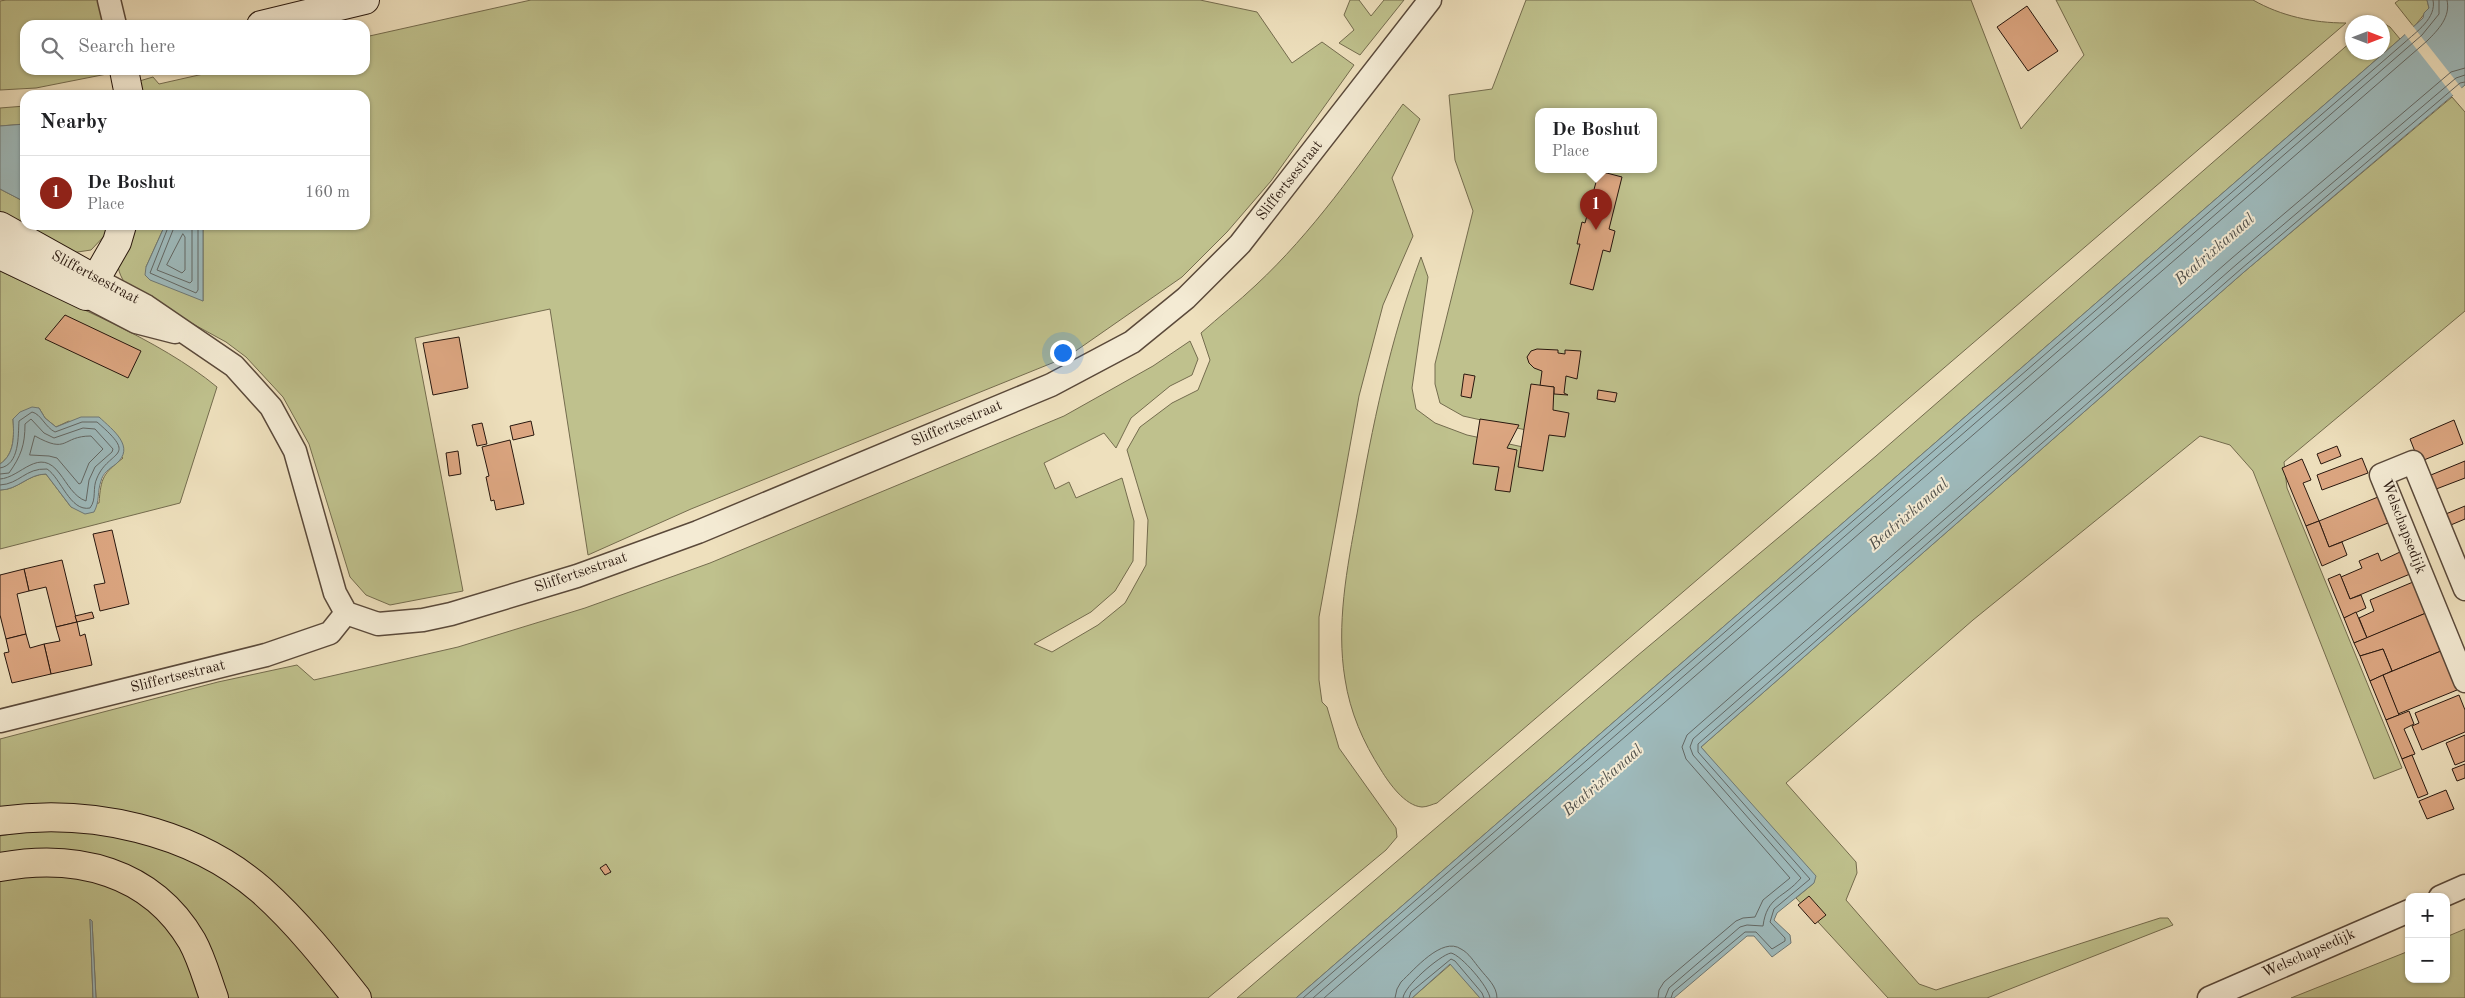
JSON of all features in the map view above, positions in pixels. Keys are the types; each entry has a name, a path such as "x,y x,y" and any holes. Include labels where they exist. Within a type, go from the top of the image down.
{"highway":[{"path":"0,821 36,818 104,822 160,835 201,852 243,876 266,894 315,946 357,998"},
{"path":"0,867 42,863 92,867 120,876 148,890 173,914 192,942 214,998"}],"street":[{"path":"109,0 114,20"},
{"name":"Sliffertsestraat","path":"0,226 91,288 136,322 188,336 234,366 271,407 295,450 335,593 346,613 378,624 423,620 451,614 577,576 698,532 1051,385 1132,342 1186,298 1240,244 1430,0"},
{"path":"280,20 354,1"},
{"path":"125,75 128,90"},
{"path":"91,288 117,242 121,230"},
{"name":"Sliffertsestraat","path":"0,255 91,288"},
{"name":"Welschapsedijk","path":"2465,589 2413,462 2381,475 2465,682"},
{"name":"Sliffertsestraat","path":"0,721 266,655 330,633 346,613"},
{"path":"2449,893 2465,886"},
{"name":"Welschapsedijk","path":"2209,998 2405,913"}],"green space":[{"path":"100,0 105,20 20,20 20,75 102,75 36,88 0,90 0,1"},
{"path":"531,0 1200,0 1257,12 1292,63 1322,42 1354,65 1271,181 1227,232 1182,277 1067,357 691,509 588,555 550,309 415,338 463,591 390,605 366,595 350,577 309,444 283,397 246,357 226,342 129,289 119,271 118,264 121,250 132,230 163,230 146,267 203,301 203,230 370,230 370,90 138,90 136,82 153,77 159,84 199,75 370,75 370,36"},
{"path":"1350,0 1359,0 1371,16 1384,0 1404,0 1360,55 1339,43 1354,30 1344,15"},
{"path":"1526,0 1971,0 2021,129 2084,55 2056,0 2253,0 2298,18 2321,22 2345,23 1437,803 1422,807 1410,803 1388,781 1368,749 1358,726 1345,679 1342,617 1350,555 1363,481 1383,384 1400,320 1421,257 1428,277 1412,388 1416,409 1435,423 1467,435 1523,447 1526,430 1463,416 1440,403 1435,384 1435,364 1473,211 1455,160 1449,95 1492,89"},
{"path":"2399,0 2427,0 2429,8 2414,27 2395,3"},
{"path":"2390,27 2400,39 2390,48"},
{"path":"2345,47 2345,60 2376,60 1296,998 1237,998 1637,656 1876,456"},
{"path":"2452,97 2465,112 2465,311 2284,462 2287,488 2402,768 2374,779 2253,471 2230,445 2200,436 1973,620 1786,783 1856,862 1857,873 1846,900 1919,984 1936,990 2160,918 2168,918 2173,925 1987,998 1888,998 1796,898 1814,883 1701,747 2244,272"},
{"path":"1403,104 1420,119 1392,178 1413,236 1383,305 1359,396 1319,617 1319,680 1322,702 1327,707 1339,748 1396,828 1397,837 1386,850 1208,998 370,998 183,830 0,808 0,739 218,682 297,665 314,680 458,647 585,608 710,563 1064,416 1153,366 1190,341 1198,359 1192,375 1170,386 1131,418 1116,448 1104,433 1044,463 1055,489 1069,482 1076,498 1122,478 1134,521 1133,561 1115,591 1091,612 1034,644 1052,652 1098,625 1125,603 1146,565 1148,520 1127,450 1140,427 1172,403 1198,390 1210,360 1201,333 1256,285 1296,244 1352,175"},
{"path":"20,106 20,124 0,126 0,108"},
{"path":"0,189 20,199 20,226 0,215"},
{"path":"28,230 109,230 91,250 71,253"},
{"path":"0,271 113,323 168,353 217,387 180,503 0,549 0,490 12,488 34,476 46,474 71,507 99,503 104,477 123,458 69,421 56,427 45,418 39,408 13,419 11,450 0,464"},
{"path":"64,830 102,833 176,850 254,895 344,998 222,998 152,884 0,857 0,836"},
{"path":"91,873 167,919 204,998 96,998 92,921 90,919 93,998 0,998 0,875"},
{"path":"2465,929 2465,998 2291,998 2405,953 2405,983 2450,983 2450,935"},
{"path":"1451,964 1480,998 1412,998"}],"water":[{"name":"Beatrixkanaal","path":"2427,0 2465,0 2465,85 2244,272 1701,747 1816,876 1814,883 1777,913 1774,920 1790,935 1791,943 1772,957 1754,936 1747,936 1674,998 1480,998 1450,964 1412,998 1296,998 2376,60 2390,60 2390,48 2423,18 2424,13 2429,8"},
{"path":"20,124 20,199 0,189 0,126"},
{"path":"163,230 203,230 203,301 150,280 145,275 146,267"},
{"path":"32,407 39,408 45,418 56,427 81,417 99,417 120,439 124,451 122,458 103,476 94,512 85,514 71,507 46,474 34,476 12,488 0,490 0,464 11,450 13,419 20,412"},
{"path":"90,919 92,921 96,998 93,998"}],"pier":[{"path":"2412,25 2463,90 2455,98 2404,33"}],"building":[{"path":"2027,6 2058,51 2028,71 1997,27"},
{"path":"1598,173 1622,177 1609,229 1615,231 1610,252 1603,250 1593,290 1570,284 1580,244 1577,244 1582,222 1585,223"},
{"path":"65,315 141,351 128,378 45,339"},
{"path":"459,337 468,388 433,395 423,343"},
{"path":"1537,349 1558,350 1558,353 1565,354 1565,350 1581,351 1577,379 1566,376 1564,393 1568,395 1554,394 1554,387 1540,386 1542,371 1534,368 1529,363 1527,357 1531,351"},
{"path":"1464,374 1475,376 1471,398 1461,396"},
{"path":"1531,384 1554,387 1553,410 1569,413 1565,437 1549,435 1543,471 1518,467"},
{"path":"1598,390 1617,393 1615,402 1597,399"},
{"path":"1480,419 1519,425 1507,448 1517,450 1510,492 1495,490 1499,467 1473,464"},
{"path":"2454,420 2463,444 2419,462 2410,439"},
{"path":"531,421 534,435 513,440 510,426"},
{"path":"482,423 487,444 477,446 472,425"},
{"path":"510,440 524,504 496,510 494,500 491,501 486,477 489,476 482,447"},
{"path":"2337,446 2341,456 2321,464 2317,454"},
{"path":"458,451 461,474 449,476 446,453"},
{"path":"2362,458 2368,473 2322,490 2317,475"},
{"path":"2302,459 2311,480 2303,483 2319,521 2306,526 2282,468"},
{"path":"2465,461 2465,478 2431,491 2426,477"},
{"path":"2378,497 2388,523 2329,547 2319,521"},
{"path":"2465,506 2465,519 2446,527 2441,516"},
{"path":"2319,521 2329,547 2342,542 2347,555 2322,566 2306,526"},
{"path":"112,530 129,604 100,611 94,585 105,583 93,534"},
{"path":"2400,552 2410,574 2350,599 2341,577 2362,568 2359,561 2378,553 2381,561"},
{"path":"62,560 77,622 56,627 46,587 29,591 24,569"},
{"path":"24,569 29,591 17,594 26,634 6,639 0,615 0,575"},
{"path":"2340,574 2350,599 2361,595 2366,608 2344,618 2328,579"},
{"path":"2413,582 2426,613 2367,638 2359,618 2374,611 2370,600"},
{"path":"92,612 94,618 77,622 75,616"},
{"path":"2356,612 2367,638 2354,643 2344,618"},
{"path":"2426,613 2441,651 2383,675 2392,671 2383,649 2360,656 2354,643"},
{"path":"77,622 80,636 85,634 92,665 51,674 44,644 60,641 56,627"},
{"path":"26,634 30,648 44,644 51,674 12,683 4,653 9,652 6,639"},
{"path":"2383,649 2392,671 2370,681 2360,656"},
{"path":"2441,651 2457,690 2398,714 2383,675"},
{"path":"2383,675 2399,715 2386,720 2370,681"},
{"path":"2459,695 2465,710 2465,732 2422,750 2412,726 2419,723 2415,713"},
{"path":"2409,711 2414,724 2404,729 2415,754 2402,759 2386,720"},
{"path":"2465,735 2465,761 2455,765 2446,743"},
{"path":"2412,755 2428,794 2418,798 2402,759"},
{"path":"2465,764 2465,778 2457,781 2452,769"},
{"path":"2446,790 2454,809 2427,819 2419,801"},
{"path":"606,864 611,872 605,875 600,868"},
{"path":"1809,896 1826,915 1815,924 1798,905"}],"place":[{"name":"De Boshut","path":"1596,230"}]}
